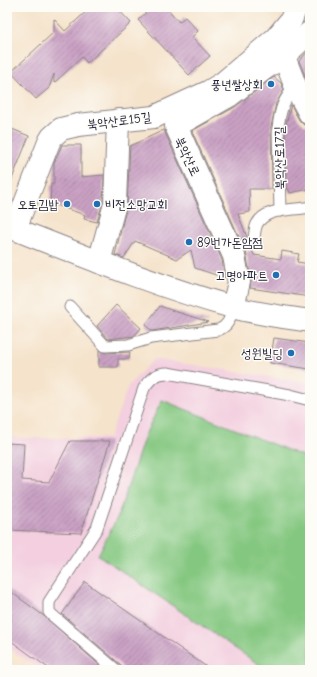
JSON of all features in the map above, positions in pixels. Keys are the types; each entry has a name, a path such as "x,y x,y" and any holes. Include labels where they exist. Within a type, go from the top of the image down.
{"street":[{"name":"북악산로15길","path":"280,47 296,7"},
{"name":"북악산로15길","path":"11,228 49,142 56,132 68,127 154,117 208,92 280,47 310,32"},
{"path":"280,47 296,86 310,114"},
{"name":"북악산로","path":"233,307 239,282 231,249 176,127 230,96 264,69 280,47"},
{"path":"99,262 115,204 118,120"},
{"path":"11,228 99,262 233,307 310,321"}],"lane":[{"name":"북악산로17길","path":"280,211 279,117 286,97 296,86"},
{"path":"231,249 253,243 256,226 259,220 269,213 310,207"},
{"name":"북악산로","path":"70,307 102,344 125,346 151,338 224,328 229,323 233,307"},
{"path":"116,670 52,615 48,607 49,602 97,528 144,388 147,383 158,374 167,374 290,395 310,400"}],"shaded area":[{"path":"154,359 310,383 310,670 42,670 7,647 7,436 17,438 109,438 128,386"}],"green space":[{"path":"162,400 310,459 310,670 267,670 98,555 118,516 145,435"}],"building":[{"path":"91,7 116,7 131,23 87,63 82,57 54,83 54,74 49,88 36,99 11,72 54,32 54,19 65,31"},
{"path":"152,7 166,7 179,22 185,17 198,31 192,37 210,56 189,75 138,20"},
{"path":"310,49 310,88 299,61"},
{"path":"274,77 281,83 284,90 276,103 271,127 272,189 249,189 250,212 238,214 247,237 240,239 192,131 235,107"},
{"path":"291,105 299,120 304,125 310,126 310,189 290,193 288,188 286,189 285,128"},
{"path":"7,127 29,136 8,189 7,188"},
{"path":"164,130 222,260 225,278 195,268 191,250 177,259 135,241 124,258 115,255 127,205 130,146"},
{"path":"62,145 81,145 81,177 104,175 103,202 97,222 84,219 85,215 50,203 51,184 54,184 54,163"},
{"name":"고명아파트","path":"252,250 254,255 281,259 282,251 299,254 297,262 310,264 310,297 250,288 251,280 246,252"},
{"path":"116,305 141,328 134,336 108,339 97,326"},
{"path":"160,306 209,322 152,331 145,325"},
{"name":"성원빌딩","path":"274,338 310,343 310,369 270,363"},
{"path":"99,350 105,353 130,352 129,359 118,359 118,367 99,367"},
{"path":"70,441 110,441 81,533 7,530 7,443 24,444 22,480 49,482"},
{"path":"85,582 211,670 123,670 121,665 62,614"},
{"path":"7,589 44,616 105,670 51,670 7,638"}],"place":[{"name":"풍년쌀상회","path":"271,84"},
{"name":"오토김밥","path":"67,204"},
{"name":"비전소망교회","path":"97,204"},
{"name":"89번가돈암점","path":"189,242"},
{"name":"고명아파트","path":"276,275"},
{"name":"성원빌딩","path":"291,353"}]}
